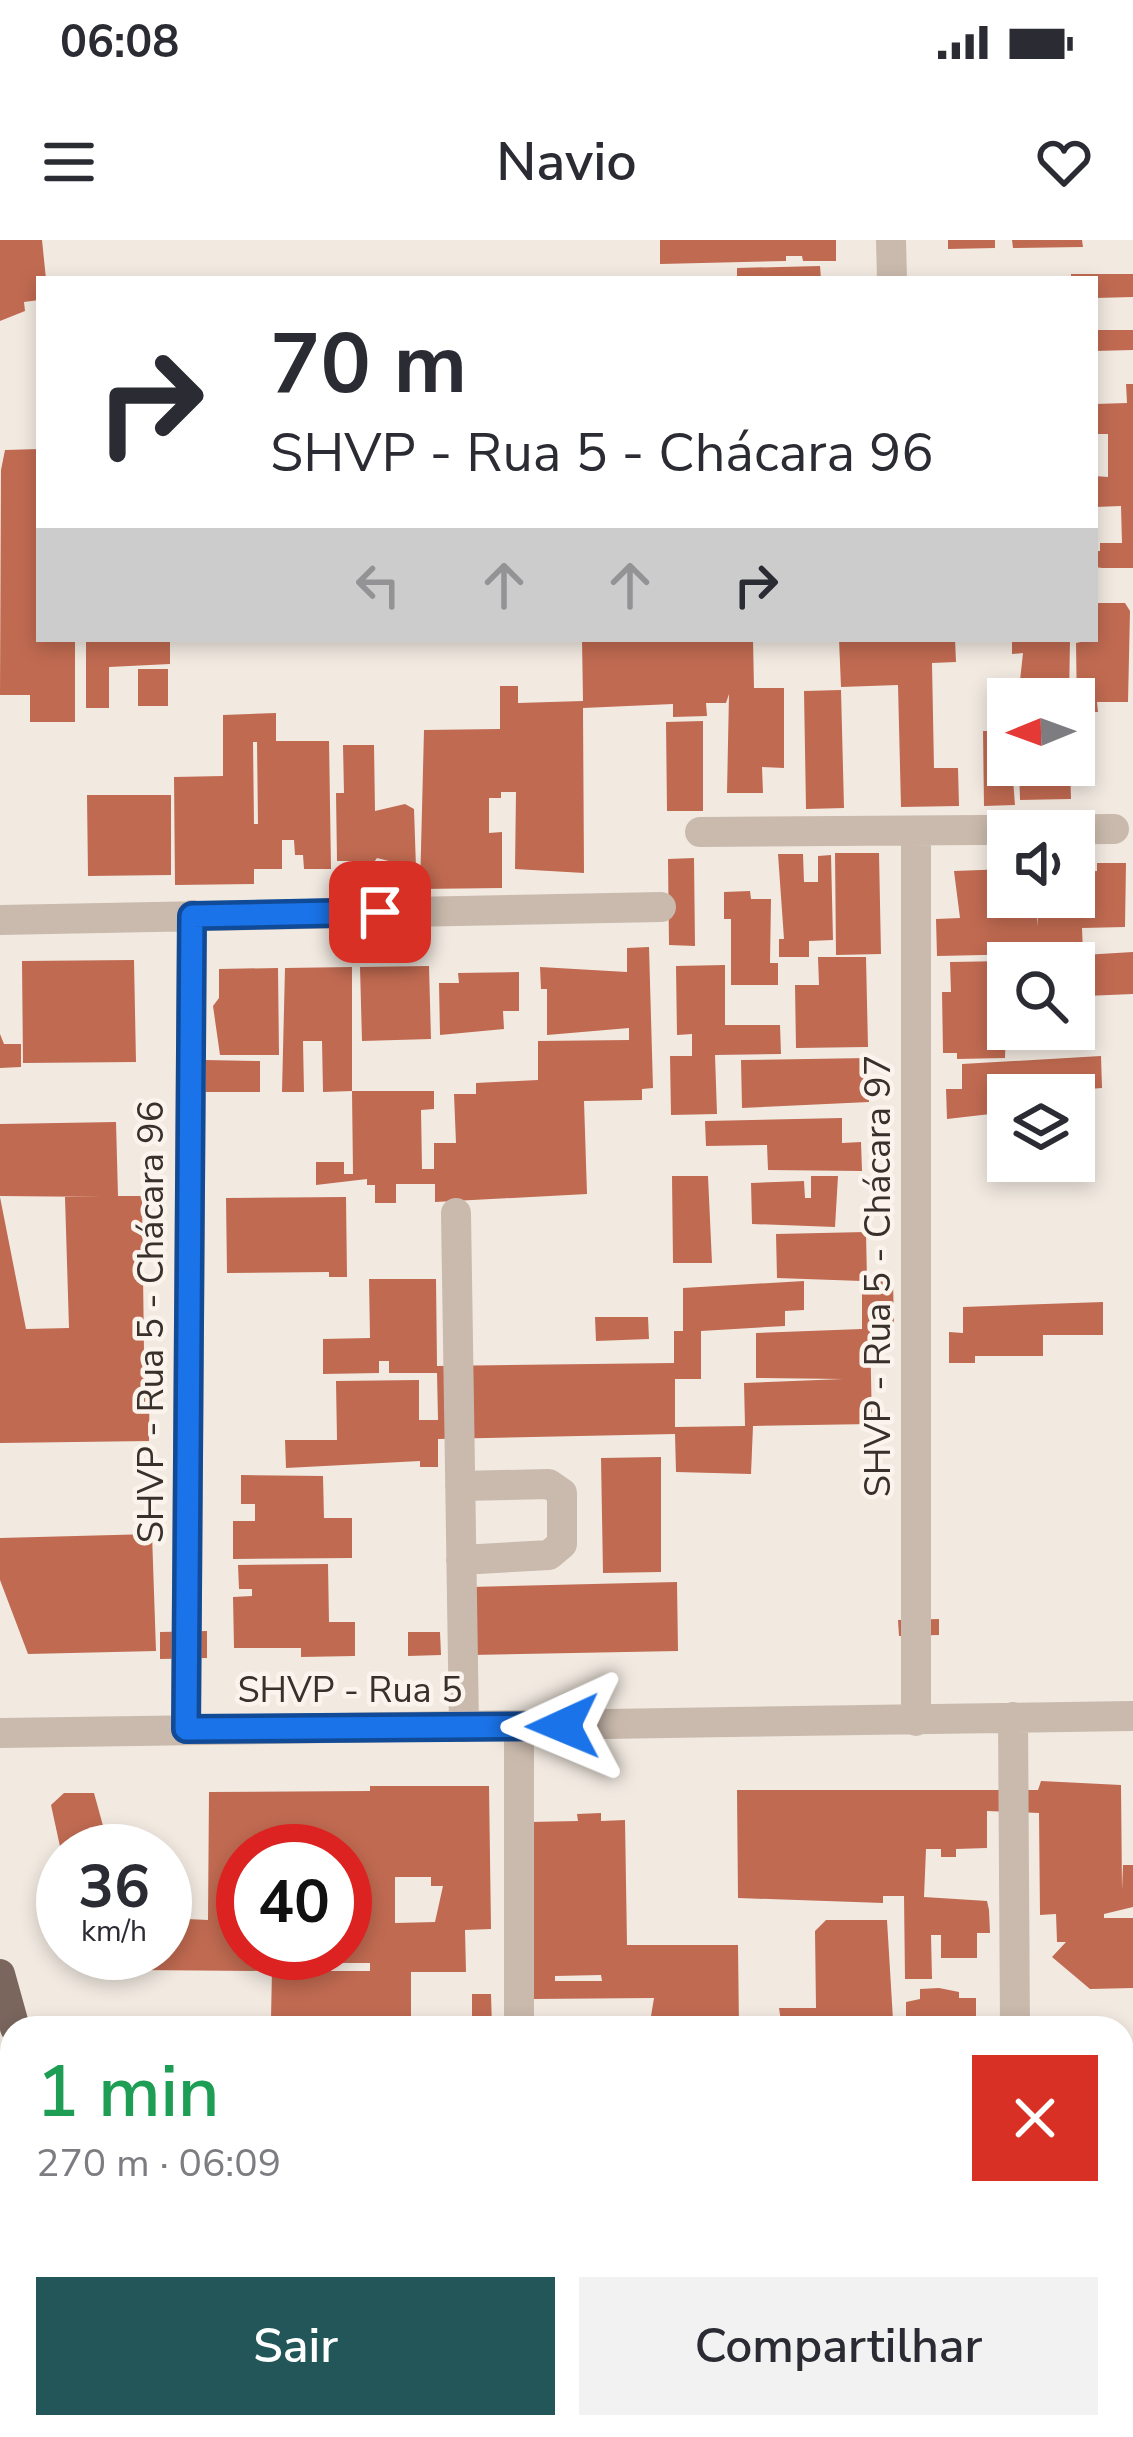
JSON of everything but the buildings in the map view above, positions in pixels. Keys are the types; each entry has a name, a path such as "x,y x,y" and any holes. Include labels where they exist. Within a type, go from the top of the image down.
{"main road":[{"path":"0,1974 12,2016"}],"street":[{"path":"891,240 892,276"},
{"path":"700,832 1114,830"},
{"name":"SHVP - Rua 5 - Chácara 97","path":"916,831 916,1721"},
{"path":"0,920 661,907"},
{"name":"SHVP - Rua 5 - Chácara 96","path":"186,1729 192,916"},
{"path":"456,1213 464,1727"},
{"path":"460,1486 549,1484 562,1493 562,1544 549,1555 461,1559"},
{"name":"SHVP - Rua 5","path":"0,1733 1133,1716"},
{"path":"1013,1717 1015,2016"},
{"path":"519,1727 519,2016"}],"route":[{"path":"380,912 192,916 186,1729 563,1726"}]}
